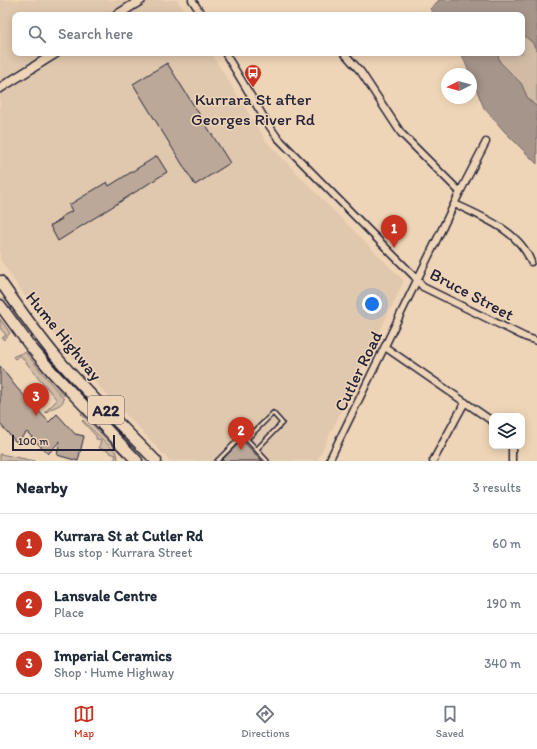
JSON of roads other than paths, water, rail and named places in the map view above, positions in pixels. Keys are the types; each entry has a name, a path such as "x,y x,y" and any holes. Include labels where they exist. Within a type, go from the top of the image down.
{"highway":[{"name":"Hume Highway","path":"0,280 35,330 57,358 81,385 156,461"},
{"name":"Hume Highway","path":"0,305 25,340 52,373 131,459"}],"street":[{"path":"122,12 141,0"},
{"path":"192,0 200,12"},
{"path":"0,88 51,56"},
{"name":"Bruce Street","path":"227,56 268,124 277,136 423,287 537,342"},
{"path":"347,56 361,72 401,133 460,192"},
{"name":"Cutler Road","path":"329,461 460,192 486,142"},
{"path":"455,204 496,224 503,229 522,246 531,262"},
{"path":"385,347 489,419"},
{"path":"433,461 465,402"},
{"path":"512,449 512,461"}],"lane":[{"path":"247,439 273,413 282,423 257,449"},
{"path":"217,461 243,434 267,461"}],"place":[{"name":"Kurrara St after Georges River Rd","path":"253,88"},
{"name":"Kurrara St at Cutler Rd","path":"394,248"},
{"name":"Imperial Ceramics","path":"36,416"},
{"name":"Lansvale Centre","path":"241,450"}]}
